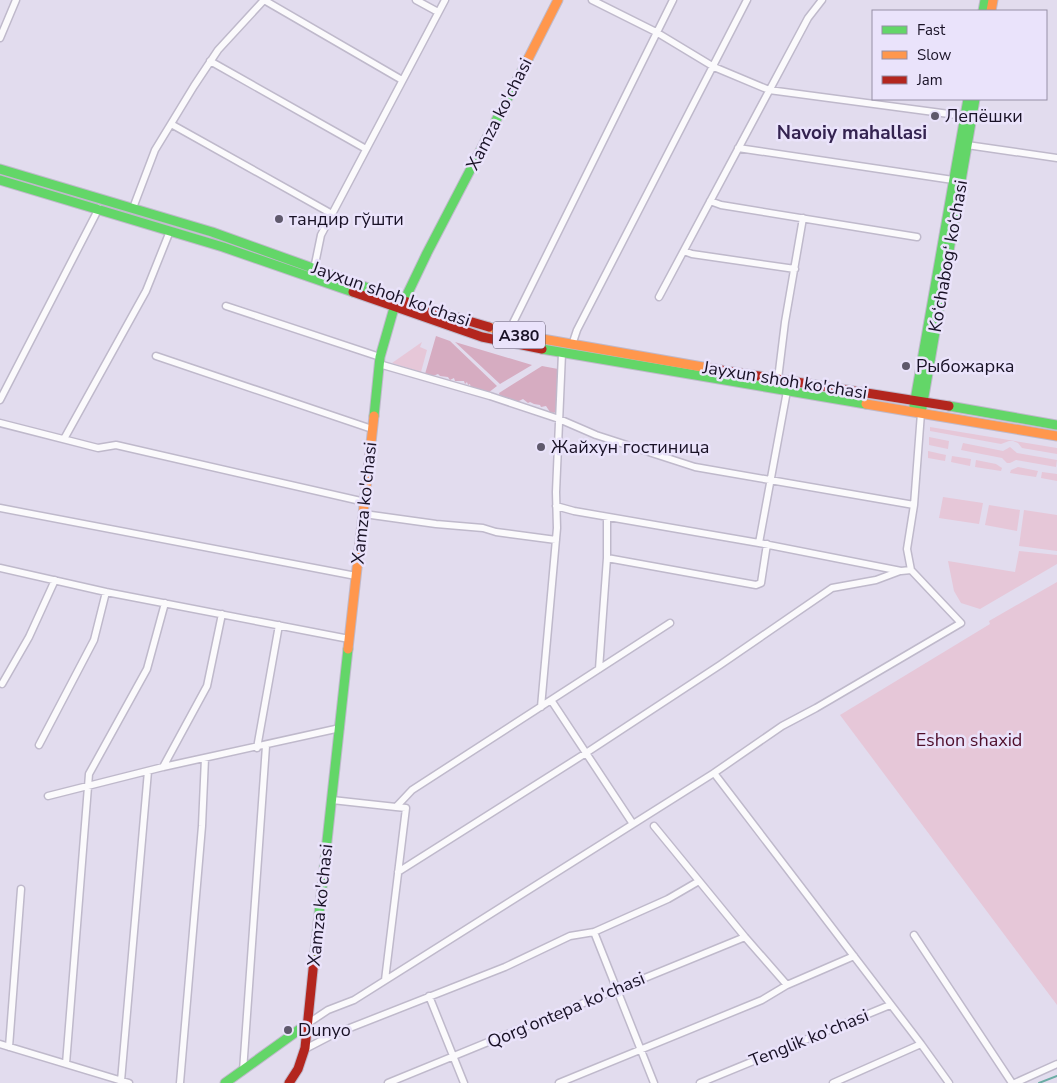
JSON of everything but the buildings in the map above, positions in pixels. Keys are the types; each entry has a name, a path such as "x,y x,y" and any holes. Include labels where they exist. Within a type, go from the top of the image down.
{"main road":[{"name":"Xamza ko'chasi","path":"289,1083 298,1070 306,1048 307,1024 380,360 394,308 404,301 558,0"},
{"name":"Ko‘chabog‘ ko‘chasi","path":"945,254 953,180 965,142 964,116 968,100"},
{"name":"Ko‘chabog‘ ko‘chasi","path":"917,412 965,142 975,100"},
{"name":"Jayxun shoh ko'chasi","path":"0,169 212,232 404,301 508,333 1057,426"},
{"name":"Jayxun shoh ko'chasi","path":"0,180 222,247 482,337 562,353 1057,436"},
{"path":"1016,429 1018,418"},
{"path":"225,1083 307,1024"}],"street":[{"path":"0,38 16,0"},
{"path":"133,208 155,150 210,60 264,0 402,80"},
{"path":"416,0 438,12"},
{"path":"314,269 321,235 444,0"},
{"path":"592,0 656,32 714,67 769,90 964,116"},
{"path":"508,333 673,0"},
{"path":"572,345 577,330 747,0"},
{"path":"659,297 808,18 822,0"},
{"path":"210,60 366,149"},
{"path":"171,124 332,214"},
{"path":"965,142 1057,158"},
{"path":"738,148 953,180"},
{"path":"0,400 99,210 102,199"},
{"path":"710,201 917,236"},
{"path":"778,379 785,322 803,218"},
{"path":"64,439 146,291 170,231"},
{"path":"684,251 692,254 794,269"},
{"path":"226,306 380,360 559,419 596,435 694,467 914,505"},
{"path":"541,707 556,540 562,353"},
{"path":"156,356 372,429"},
{"path":"759,543 787,391"},
{"path":"307,1024 328,1010 354,1000 714,773 782,726 961,623 911,570 907,549 914,505 917,412"},
{"path":"0,423 98,448 116,446 365,502"},
{"path":"556,506 607,517 767,544 901,571"},
{"path":"0,508 356,576"},
{"path":"364,514 436,524 483,528 496,532 556,540"},
{"path":"599,669 607,558 607,517"},
{"path":"607,558 756,585 762,583 764,577 767,544"},
{"path":"0,568 106,592 350,639"},
{"path":"398,872 586,753 720,665 832,588 876,580 901,571 911,570"},
{"path":"2,684 30,636 55,580"},
{"path":"39,745 94,640 106,592"},
{"path":"66,1064 89,774 147,669 165,603"},
{"path":"163,767 207,686 222,614"},
{"path":"396,807 412,790 670,623"},
{"path":"257,748 279,625"},
{"path":"551,700 633,824"},
{"path":"48,796 163,767 257,748 340,728"},
{"path":"243,1071 266,746"},
{"path":"180,1083 202,826 205,758"},
{"path":"121,1081 148,771"},
{"path":"714,773 949,1083"},
{"path":"332,800 406,808 385,980"},
{"path":"654,826 787,985"},
{"path":"306,1048 332,1035 505,966 570,936 594,932 668,899 699,881"},
{"path":"9,1047 21,889"},
{"path":"594,932 654,1083"},
{"path":"914,935 1014,1083 1057,1064"},
{"name":"Qorg'ontepa ko'chasi","path":"388,1083 745,937"},
{"path":"559,1083 762,1000 787,985 854,956"},
{"path":"429,996 464,1083"},
{"name":"Tenglik ko'chasi","path":"700,1083 890,1005"},
{"path":"0,1044 129,1083"},
{"path":"833,1083 921,1044"}],"green space":[{"path":"422,342 420,347 427,350 421,372 392,363"},
{"path":"930,427 1057,448 1057,454 1022,448 1013,441 1001,444 930,431"},
{"path":"929,437 949,441 948,449 929,445"},
{"path":"963,443 1003,451 1010,447 1017,453 1057,460 1056,467 1016,460 1007,463 1002,458 961,450"},
{"path":"928,451 946,455 945,461 928,458"},
{"path":"952,456 971,459 970,466 951,462"},
{"path":"976,460 996,464 1002,468 1001,471 975,467"},
{"path":"1018,467 1038,471 1036,477 1010,473 1011,470"},
{"path":"1042,472 1057,474 1057,481 1041,478"},
{"path":"943,497 983,503 979,524 939,518"},
{"path":"989,505 1020,510 1017,531 985,525"},
{"path":"1024,510 1057,515 1057,551 1019,546"},
{"path":"1019,551 1057,555 1057,564 980,609 961,603 954,591 948,561 1015,572"},
{"name":"Eshon shaxid","path":"1057,582 1057,1005 840,715 990,624 989,621"}],"shaded area":[{"path":"436,336 450,341 497,386 488,393 471,388 470,384 468,385 467,382 465,384 464,381 455,381 454,378 450,380 448,377 438,374 433,376 425,374"},
{"path":"455,342 532,365 500,384"},
{"path":"542,366 558,369 557,410 554,413 550,412 546,406 541,407 540,405 528,403 523,399 517,402 500,397 499,393"}],"waterway":[{"path":"1039,1083 1057,1076"}],"traffic: fast":[{"path":"983,10 985,0"},
{"path":"374,416 380,357 394,308 404,301 528,59"},
{"path":"914,406 968,100"},
{"path":"922,408 975,100"},
{"path":"0,169 212,232 371,289"},
{"path":"0,180 223,247 353,292"},
{"path":"542,349 866,404"},
{"path":"949,406 1057,425"},
{"path":"314,960 348,649"},
{"path":"225,1083 307,1024"}],"traffic: slow":[{"path":"528,59 558,0"},
{"path":"991,10 993,0"},
{"path":"489,327 508,333 714,369"},
{"path":"866,404 1057,436"},
{"path":"348,649 374,416"}],"traffic: jam":[{"path":"371,289 421,307 489,327"},
{"path":"353,292 482,337 542,349"},
{"path":"714,369 949,406"},
{"path":"289,1083 298,1069 305,1048 314,960"}],"place":[{"name":"Лепёшки","path":"935,116"},
{"name":"тандир гўшти","path":"279,219"},
{"name":"Рыбожарка","path":"906,366"},
{"name":"Жайхун гостиница","path":"541,447"},
{"name":"Dunyo","path":"288,1030"}],"district":[{"name":"Navoiy mahallasi","path":"852,132"}]}
